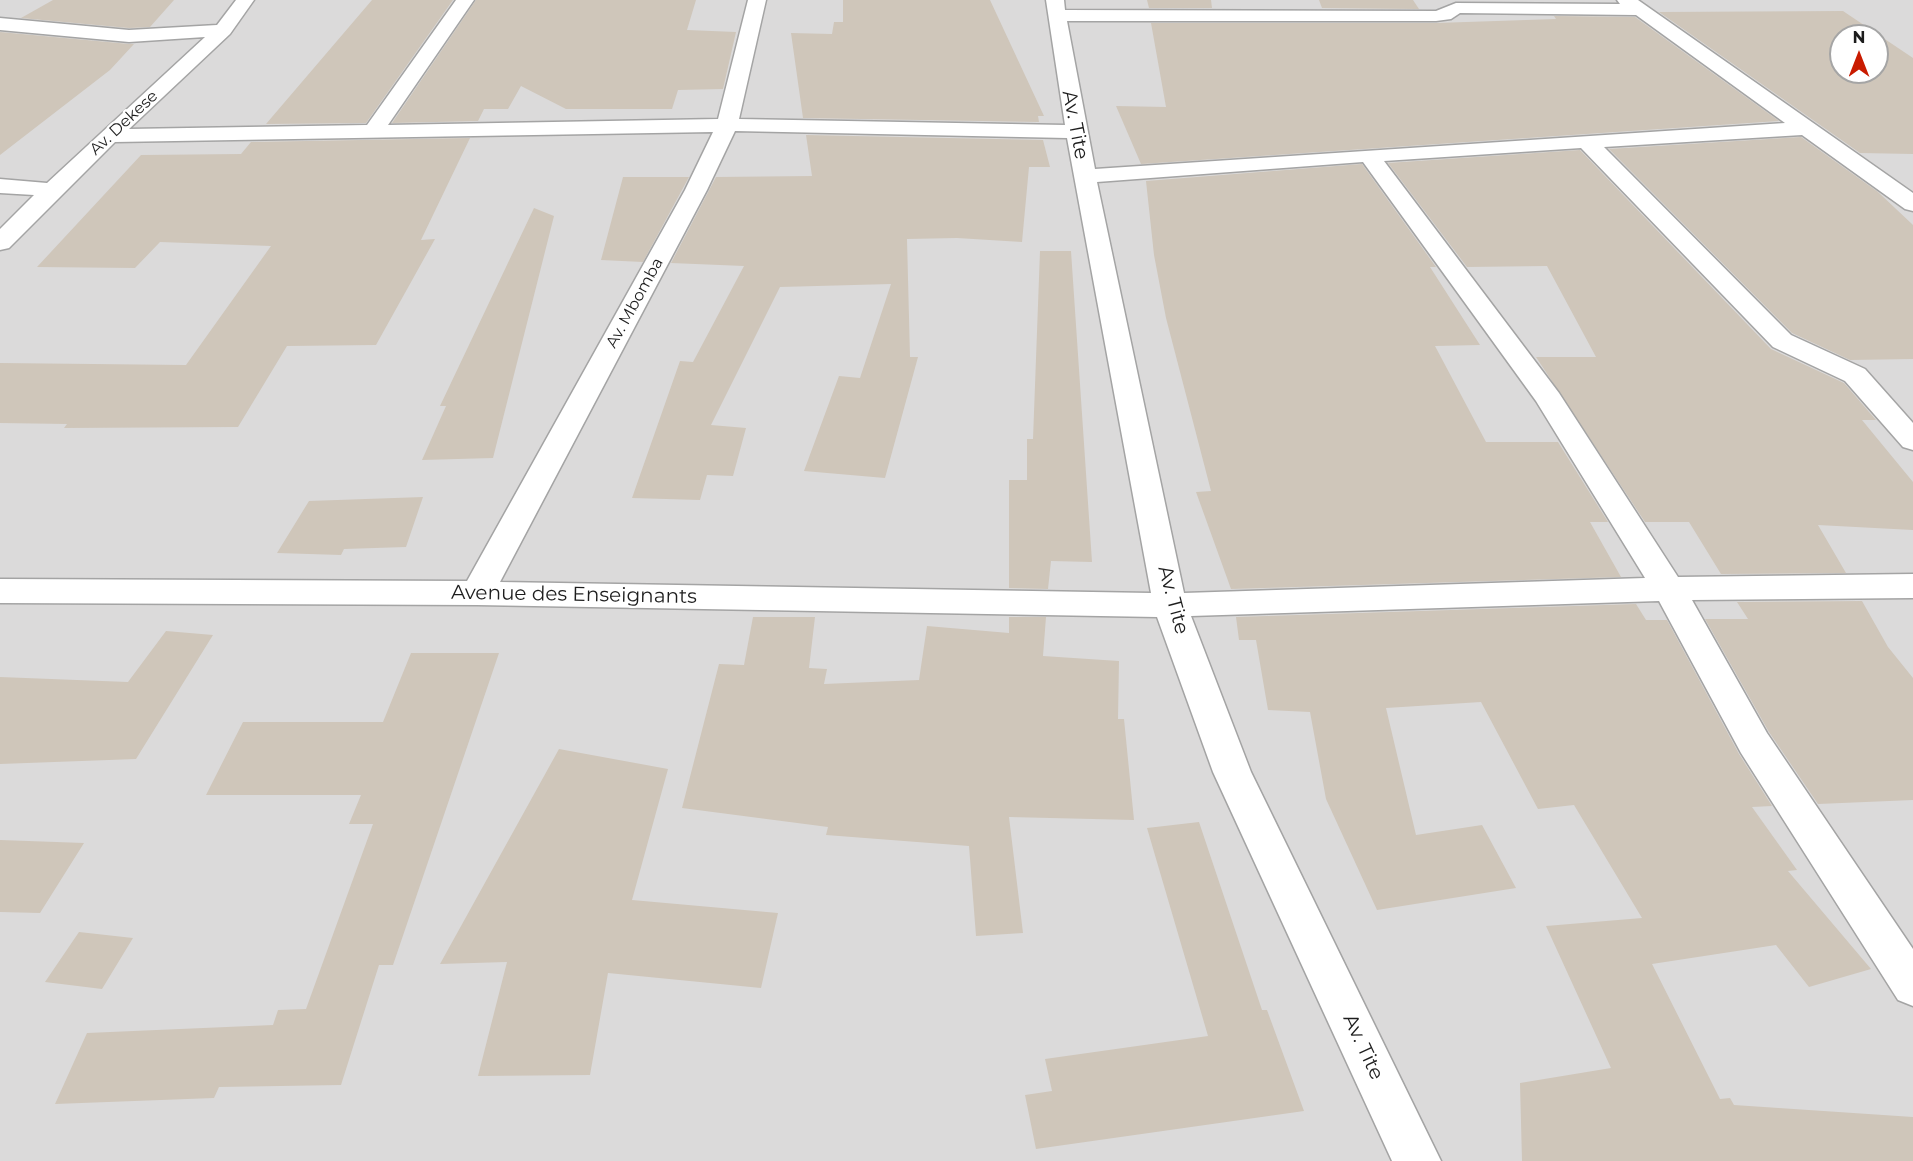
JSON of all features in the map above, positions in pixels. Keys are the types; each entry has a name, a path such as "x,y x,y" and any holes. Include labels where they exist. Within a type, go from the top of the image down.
{"street":[{"name":"Av. Dekese","path":"0,243 52,190 223,30 245,0"},
{"path":"373,131 465,0"},
{"name":"Av. Mbomba","path":"477,592 696,190 727,125 757,0"},
{"path":"1349,0 1359,17"},
{"path":"1056,8 1359,17 1436,16 1445,15 1456,8 1632,5 1913,204"},
{"name":"Av. Tite","path":"1056,8 1062,54 1159,605 1232,772 1417,1161"},
{"path":"0,24 129,36 223,30"},
{"path":"111,136 727,125 1077,132"},
{"path":"1084,176 1369,155 1806,128"},
{"path":"1587,142 1782,341 1855,375 1913,441"},
{"path":"1369,155 1549,399 1669,589 1754,743 1913,986"},
{"path":"0,186 52,190"},
{"name":"Avenue des Enseignants","path":"0,591 477,592 1159,605 1669,589 1913,586"}],"shaded area":[{"path":"0,0 1913,0 1913,1161 0,1161"}],"building":[{"path":"53,0 174,0 150,27 129,28 21,18"},
{"path":"372,0 453,0 366,123 266,124"},
{"path":"476,0 696,0 687,30 736,32 723,89 678,90 672,109 566,109 521,86 508,109 484,109 478,121 392,123"},
{"path":"843,0 990,0 1044,116 1038,116 1039,122 803,118 791,33 832,34 834,22 843,22"},
{"path":"1147,0 1211,0 1212,8 1149,8"},
{"path":"1319,0 1413,0 1419,9 1322,8"},
{"path":"1843,11 1862,24 1829,24 1829,84 1889,84 1889,42 1913,58 1913,154 1860,153 1659,12"},
{"path":"1554,16 1635,17 1779,121 1141,164 1116,106 1166,107 1151,23 1436,23 1556,19"},
{"path":"0,32 134,44 110,70 0,155"},
{"path":"806,135 1043,140 1050,167 1029,167 1022,242 957,238 907,239 910,357 918,357 885,478 804,471 839,376 860,378 891,284 780,287 711,425 746,428 733,476 707,475 700,500 632,498 680,361 693,362 744,266 671,263 716,177 812,176"},
{"path":"1801,137 1878,192 1913,225 1913,359 1850,360 1792,333 1609,149"},
{"path":"470,138 421,240 435,239 376,345 287,346 238,427 64,428 67,424 0,423 0,363 186,365 271,246 160,242 135,268 37,267 141,155 241,154 251,142"},
{"path":"1580,150 1771,349 1844,383 1876,420 1862,420 1913,482 1913,530 1818,525 1846,573 1721,574 1689,522 1645,522 1536,357 1596,357 1547,266 1467,267 1388,163"},
{"path":"1362,164 1436,267 1430,267 1480,345 1435,346 1486,442 1558,442 1608,522 1590,522 1621,577 1231,589 1196,492 1211,491 1166,318 1154,255 1146,181"},
{"path":"623,177 689,177 643,262 601,260"},
{"path":"534,208 554,216 493,458 422,460 446,406 440,406"},
{"path":"1040,251 1071,251 1092,562 1051,561 1048,589 1009,588 1009,480 1027,480 1027,439 1033,439"},
{"path":"423,497 406,547 344,549 341,555 277,553 309,501"},
{"path":"1862,601 1888,647 1913,678 1913,800 1818,804 1769,732 1705,619 1748,619 1737,602"},
{"path":"1636,604 1646,620 1667,620 1739,754 1772,806 1752,807 1797,870 1788,871 1871,969 1809,987 1776,945 1652,964 1720,1099 1730,1098 1734,1105 1913,1117 1913,1161 1522,1161 1520,1083 1611,1068 1546,926 1642,918 1574,805 1538,809 1481,702 1386,708 1416,835 1482,825 1516,888 1377,910 1326,799 1310,712 1268,710 1256,640 1239,640 1236,617"},
{"path":"753,617 815,617 809,668 827,669 824,684 919,680 927,626 1009,633 1009,617 1046,617 1043,656 1119,661 1118,719 1124,719 1134,820 1009,817 1023,933 976,936 969,846 826,835 828,827 682,808 719,664 744,665"},
{"path":"166,631 213,635 136,759 0,764 0,677 128,682"},
{"path":"411,653 499,653 393,965 379,965 341,1085 219,1087 214,1098 55,1104 87,1033 273,1025 278,1010 306,1009 373,824 349,824 361,795 206,795 243,722 383,722"},
{"path":"559,749 668,769 632,900 778,913 761,988 608,973 590,1075 478,1076 507,962 440,964"},
{"path":"1199,822 1262,1010 1267,1010 1304,1111 1036,1149 1025,1095 1052,1091 1045,1059 1208,1036 1147,828"},
{"path":"0,840 84,843 40,913 0,912"},
{"path":"79,932 133,938 102,989 45,982"}]}
